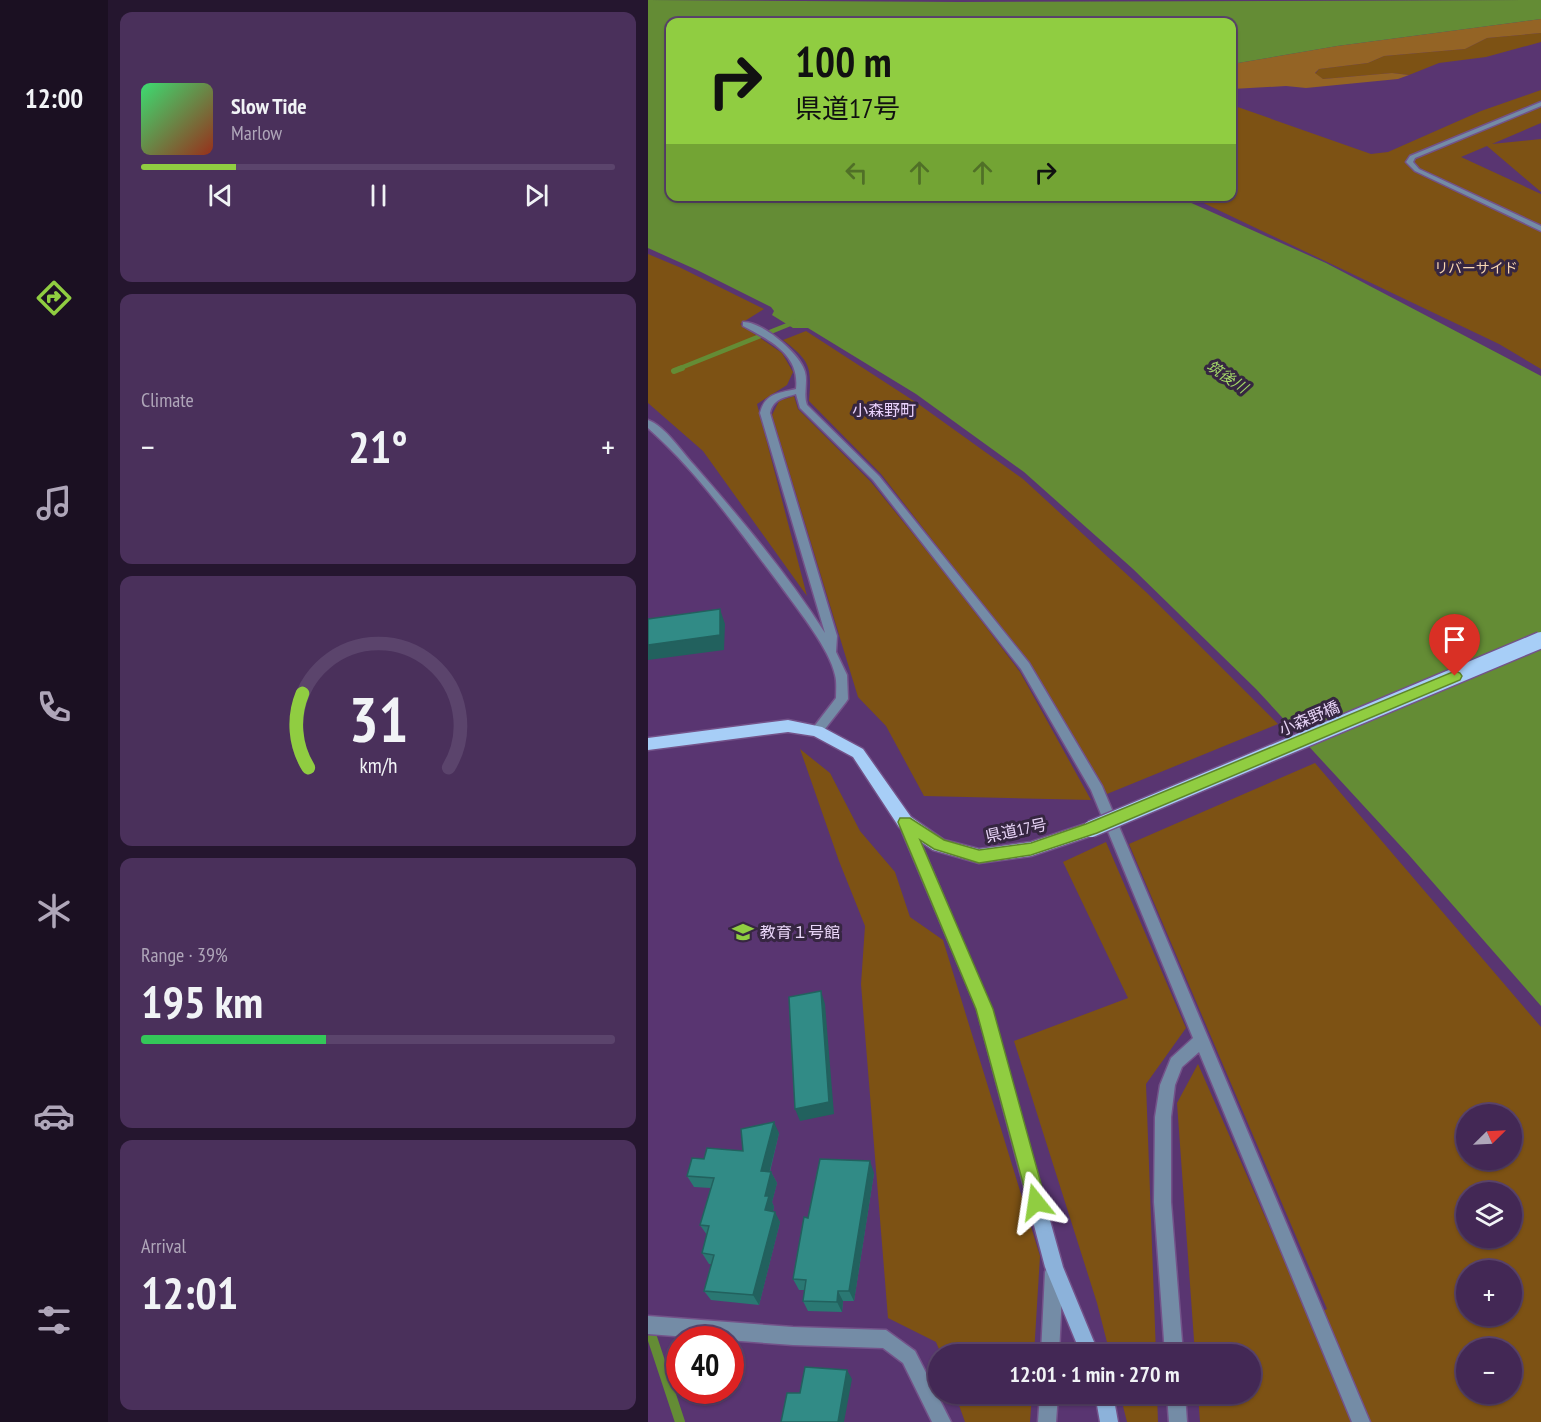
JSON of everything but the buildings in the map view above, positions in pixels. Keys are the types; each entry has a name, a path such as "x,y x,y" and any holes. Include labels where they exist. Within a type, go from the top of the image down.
{"main road":[{"name":"小森野橋","path":"1091,829 1541,640"},
{"name":"県道17号","path":"648,744 788,726 817,731 858,753 905,822 939,845 979,856 1031,849 1091,829"}],"street":[{"path":"1541,104 1412,157 1409,162 1417,170 1541,229"},
{"path":"746,324 786,349 797,363 801,374 798,391 803,406 876,478 1025,666 1097,789 1200,1042 1256,1169 1361,1422"},
{"path":"798,391 776,397 767,404 765,413 831,636 831,653"},
{"path":"648,423 667,440 738,522 807,614 831,653 841,675 842,699 817,731"},
{"path":"905,822 984,1009 1054,1267 1086,1344"},
{"path":"1173,1344 1162,1171 1165,1092 1176,1064 1200,1042"},
{"path":"1050,1344 1054,1267"},
{"path":"648,1325 793,1336 886,1339 909,1357 942,1422"},
{"path":"1047,1422 1048,1404"},
{"path":"1106,1404 1109,1422"},
{"path":"1177,1404 1178,1422"}],"green space":[{"path":"1541,33 1541,42 1486,57 1439,63 1409,75 1392,73 1323,79 1315,74 1319,69 1368,63 1384,56 1465,49 1487,38"},
{"name":"リバーサイド","path":"1541,90 1541,123 1492,144 1541,139 1541,192 1487,146 1461,157 1541,194 1541,369 1499,344 1199,201 1236,201 1236,106 1371,154 1388,152 1481,111"},
{"path":"648,254 764,309 740,324 782,353 793,372 787,385 757,404 807,596 703,451 648,403"},
{"path":"806,331 917,403 1023,479 1146,592 1278,724 1107,794 1028,663 881,474 809,401 810,380 807,365 799,353 783,340"},
{"path":"794,396 798,409 871,482 952,582 1020,672 1091,800 924,796 886,726 858,697 772,415 779,401"},
{"path":"800,749 830,773 860,831 895,872 910,917 943,940 1040,1256 1035,1344 937,1344 888,1318 861,984 865,926 839,861"},
{"path":"1315,763 1541,1027 1541,1422 1200,1422 1199,1404 1261,1404 1261,1344 1194,1344 1177,1103 1198,1064 1309,1317 1327,1309 1129,844"},
{"path":"1106,842 1186,1028 1146,1084 1156,1344 1107,1344 1097,1303 1014,1041 1128,998 1063,862"},
{"path":"959,1404 1031,1404 1030,1422 965,1422"},
{"path":"1122,1404 1157,1404 1158,1422 1127,1422"}],"shaded area":[{"path":"1541,19 1541,33 1487,38 1465,49 1384,56 1368,63 1319,69 1315,73 1323,79 1392,73 1409,75 1398,79 1306,88 1286,86 1236,89 1236,63 1337,46"}],"water":[{"name":"筑後川","path":"648,0 960,2 1541,0 1541,19 1337,46 1236,63 1236,18 666,18 666,201 1187,201 1326,263 1541,376 1541,1006 1408,854 1256,689 1133,569 1024,472 916,394 808,328 793,328 772,315 774,311 771,307 648,248"}],"waterway":[{"path":"678,369 795,322"},
{"path":"674,371 682,368"},
{"path":"648,1325 680,1422"}],"place":[{"name":"教育１号館","path":"743,932"}],"district":[{"name":"小森野町","path":"884,410"}],"route":[{"path":"1036,1202 984,1009 905,822 939,845 979,856 1031,849 1091,829 1455,676"}]}
